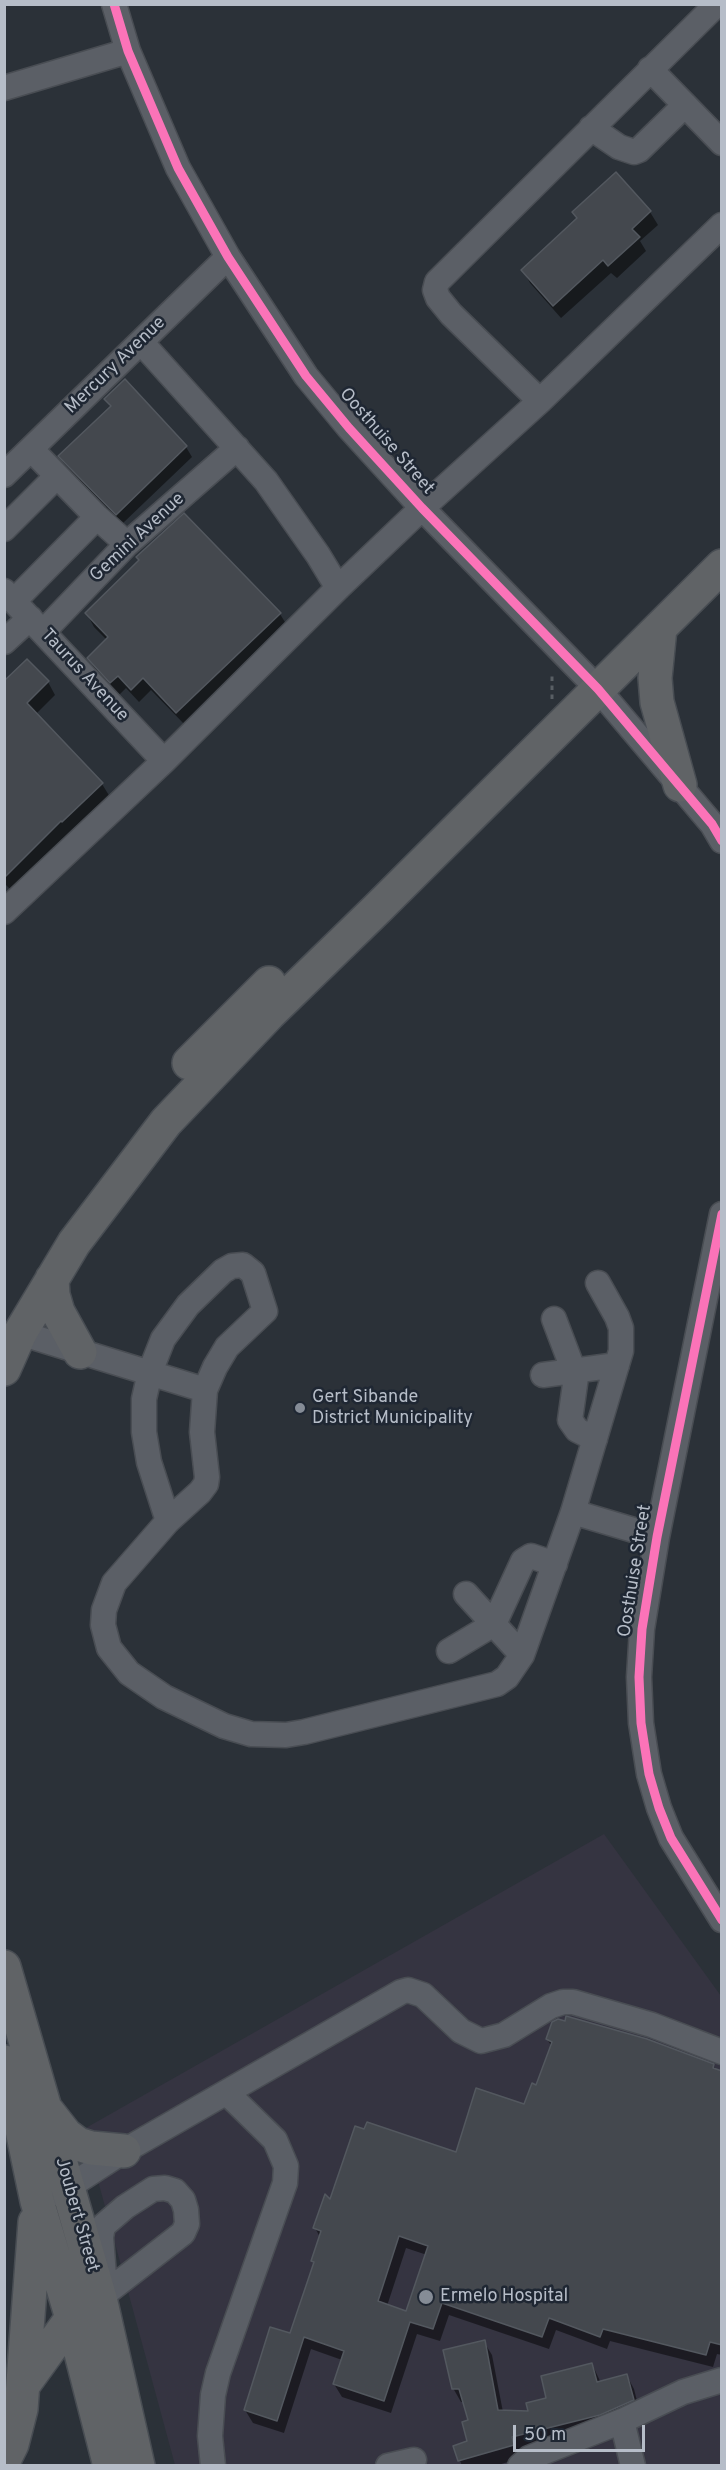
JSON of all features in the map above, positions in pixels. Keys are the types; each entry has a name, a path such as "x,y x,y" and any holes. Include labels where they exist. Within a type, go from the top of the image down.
{"highway":[{"path":"12,1325 52,1279 81,1233 166,1122 722,542"},
{"path":"4,1369 12,1325 66,1218 149,1108 235,1016 324,930 590,680 660,628 722,566"},
{"path":"660,628 655,678 657,702 680,785"},
{"path":"52,1279 58,1312 80,1352"},
{"name":"Joubert Street","path":"4,1967 47,2111 67,2188 104,2295 138,2466"},
{"name":"Joubert Street","path":"4,2062 18,2111 37,2201 72,2318 110,2466"},
{"path":"47,2111 66,2135 78,2144 91,2148 124,2151"},
{"path":"4,2460 17,2428 24,2384 37,2201"},
{"path":"24,2384 72,2318"}],"street":[{"name":"Oosthuise Street","path":"114,4 129,51 178,168 228,257 306,376 349,428 422,508 590,680 712,824 722,841"},
{"path":"540,401 451,314 438,298 435,290 441,276 717,4"},
{"path":"4,88 129,51"},
{"path":"651,69 722,143"},
{"path":"591,128 619,147 634,152 639,150 685,105"},
{"path":"4,912 164,761 338,588 540,401 722,225"},
{"name":"Mercury Avenue","path":"4,475 228,257"},
{"path":"141,342 272,489 338,588"},
{"name":"Gemini Avenue","path":"23,610 127,544 237,448"},
{"path":"31,449 56,477 127,544"},
{"path":"4,529 56,477"},
{"path":"4,642 23,610 97,517"},
{"name":"Taurus Avenue","path":"23,610 164,761"},
{"name":"Oosthuise Street","path":"722,1214 719,1244 657,1537 641,1641 639,1688 644,1743 659,1808 671,1838 722,1920"},
{"path":"168,1521 149,1461 144,1432 144,1399 150,1372 163,1339 188,1305 224,1271 232,1266 243,1265 254,1273 265,1312 227,1347 205,1390 201,1432 206,1484 168,1521 114,1583 104,1610 105,1638 109,1648 129,1673 180,1707 224,1726 251,1734 271,1736 304,1732 483,1689 507,1677 522,1655 555,1564 573,1512 621,1351 621,1328 598,1283"},
{"path":"554,1318 576,1377 570,1420 577,1431 595,1439"},
{"path":"12,1325 80,1352 205,1390"},
{"path":"543,1375 617,1365"},
{"path":"573,1512 657,1537"},
{"path":"449,1651 494,1624 523,1561 531,1556 555,1564"},
{"path":"466,1594 522,1655"},
{"path":"37,2201 67,2188 124,2151 393,1995 408,1990 423,1995 461,2031 481,2041 504,2035 551,2006 573,2002 652,2025 722,2052"},
{"path":"213,2466 210,2436 213,2395 218,2373 285,2183 286,2166 275,2140 227,2093"},
{"path":"72,2318 104,2295"},
{"path":"520,2466 529,2458 622,2421 683,2392 722,2380"},
{"path":"622,2421 633,2466"},
{"path":"388,2466 414,2460"}],"shaded area":[{"name":"Ermelo Hospital","path":"604,1834 721,1996 721,2465 175,2465 84,2129"}],"building":[{"path":"616,172 651,211 632,229 640,237 608,266 603,260 553,306 521,270 577,218 572,212"},
{"path":"125,379 187,446 116,515 58,456 111,406 104,399"},
{"path":"184,513 281,613 176,713 143,678 131,690 118,676 110,683 87,658 108,637 85,613 139,560 136,557"},
{"path":"27,659 49,681 27,703 103,783 4,878 4,681"},
{"path":"566,2016 647,2039 714,2064 713,2068 722,2071 722,2345 710,2342 706,2355 603,2329 600,2337 549,2318 542,2337 442,2303 433,2329 410,2322 384,2401 333,2384 344,2351 304,2337 277,2421 244,2410 270,2327 290,2333 314,2262 311,2261 321,2231 313,2228 325,2194 330,2199 355,2126 364,2129 367,2122 456,2152 476,2088 524,2104 532,2083 536,2085 552,2042 546,2039 552,2022 558,2019 565,2021","holes":["399,2236 428,2246 406,2311 378,2301"]},
{"path":"485,2340 498,2410 528,2411 526,2403 546,2398 541,2376 592,2363 597,2382 627,2374 634,2400 600,2415 512,2437 514,2445 458,2461 453,2446 467,2441 462,2422 468,2420 459,2389 452,2389 443,2350"}],"cycle path":[{"path":"114,4 128,51 178,168 228,257 306,376 349,428 422,508 598,689 712,824 722,841"},
{"path":"722,1214 657,1537 642,1629 639,1677 641,1723 649,1774 659,1808 671,1838 722,1920"}],"place":[{"name":"Gert Sibande District Municipality","path":"300,1408"},
{"name":"Ermelo Hospital","path":"426,2297"}]}
